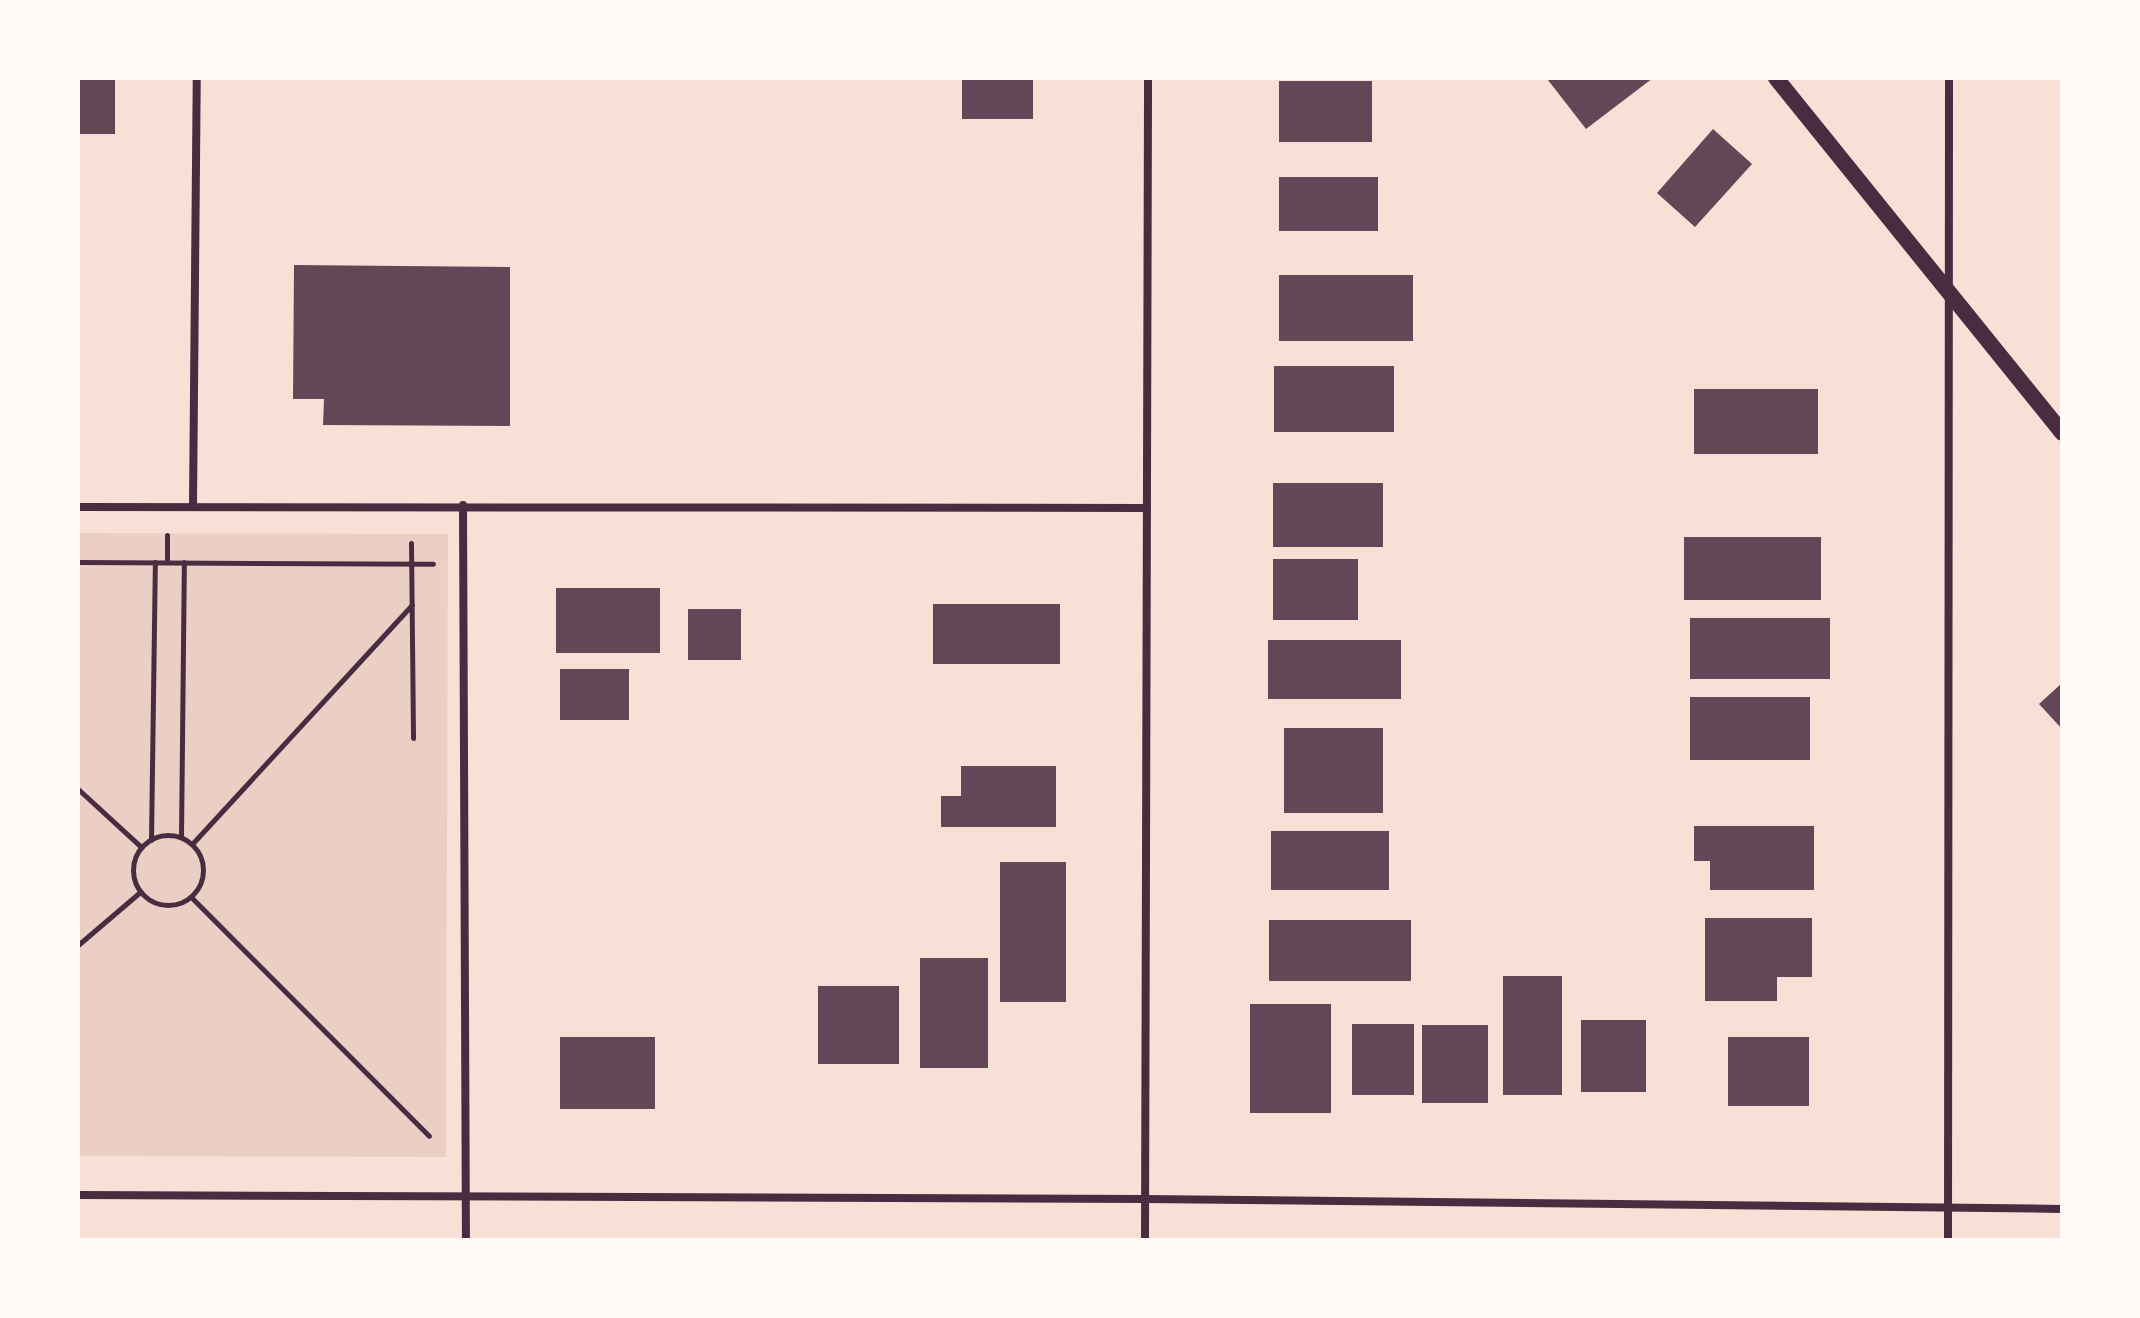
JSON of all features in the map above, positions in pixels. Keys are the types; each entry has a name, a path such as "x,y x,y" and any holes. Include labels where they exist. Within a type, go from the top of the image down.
{"main road":[{"path":"1776,78 2062,433"}],"street":[{"path":"193,507 197,78"},
{"path":"1145,1240 1148,78"},
{"path":"1948,1240 1949,78"},
{"path":"463,505 466,1240"},
{"path":"78,507 1147,508"},
{"path":"78,1195 1145,1199 2062,1209"}],"path":[{"path":"411,543 413,738"},
{"path":"78,562 437,564"},
{"path":"151,840 155,562"},
{"path":"181,837 184,562"},
{"path":"192,844 412,605"},
{"path":"78,789 141,847"},
{"path":"169,835 181,837 192,844 203,865 203,876 191,897 180,904 158,904 140,892 133,871 141,847 151,840 169,835"},
{"path":"78,945 140,892"},
{"path":"191,897 429,1136"}],"shaded area":[{"path":"78,533 448,534 446,1157 78,1156"}],"building":[{"path":"78,78 115,78 115,134 78,134"},
{"path":"962,78 1033,78 1033,119 962,119"},
{"path":"1653,78 1586,129 1548,80"},
{"path":"1279,81 1372,81 1372,142 1279,142"},
{"path":"1713,129 1752,164 1695,227 1657,193"},
{"path":"1279,177 1378,177 1378,231 1279,231"},
{"path":"294,265 510,267 510,426 323,425 324,399 293,399"},
{"path":"1279,275 1413,275 1413,341 1279,341"},
{"path":"1274,366 1394,366 1394,432 1274,432"},
{"path":"1694,389 1818,389 1818,454 1694,454"},
{"path":"1273,483 1383,483 1383,547 1273,547"},
{"path":"1684,537 1821,537 1821,600 1684,600"},
{"path":"1273,559 1358,559 1358,620 1273,620"},
{"path":"556,588 660,588 660,653 556,653"},
{"path":"933,604 1060,604 1060,664 933,664"},
{"path":"688,609 741,609 741,660 688,660"},
{"path":"1690,618 1830,618 1830,679 1690,679"},
{"path":"1268,640 1401,640 1401,699 1268,699"},
{"path":"560,669 629,669 629,720 560,720"},
{"path":"2062,683 2062,729 2039,704"},
{"path":"1690,697 1810,697 1810,760 1690,760"},
{"path":"1284,728 1383,728 1383,813 1284,813"},
{"path":"961,766 1056,766 1056,827 941,827 941,796 961,796"},
{"path":"1694,826 1814,826 1814,890 1710,890 1710,861 1694,861"},
{"path":"1271,831 1389,831 1389,890 1271,890"},
{"path":"1000,862 1066,862 1066,1002 1000,1002"},
{"path":"1705,918 1812,918 1812,977 1777,977 1777,1001 1705,1001"},
{"path":"1269,920 1411,920 1411,981 1269,981"},
{"path":"920,958 988,958 988,1068 920,1068"},
{"path":"1503,976 1562,976 1562,1095 1503,1095"},
{"path":"818,986 899,986 899,1064 818,1064"},
{"path":"1250,1004 1331,1004 1331,1113 1250,1113"},
{"path":"1581,1020 1646,1020 1646,1092 1581,1092"},
{"path":"1352,1024 1414,1024 1414,1095 1352,1095"},
{"path":"1422,1025 1488,1025 1488,1103 1422,1103"},
{"path":"560,1037 655,1037 655,1109 560,1109"},
{"path":"1728,1037 1809,1037 1809,1106 1728,1106"}]}
